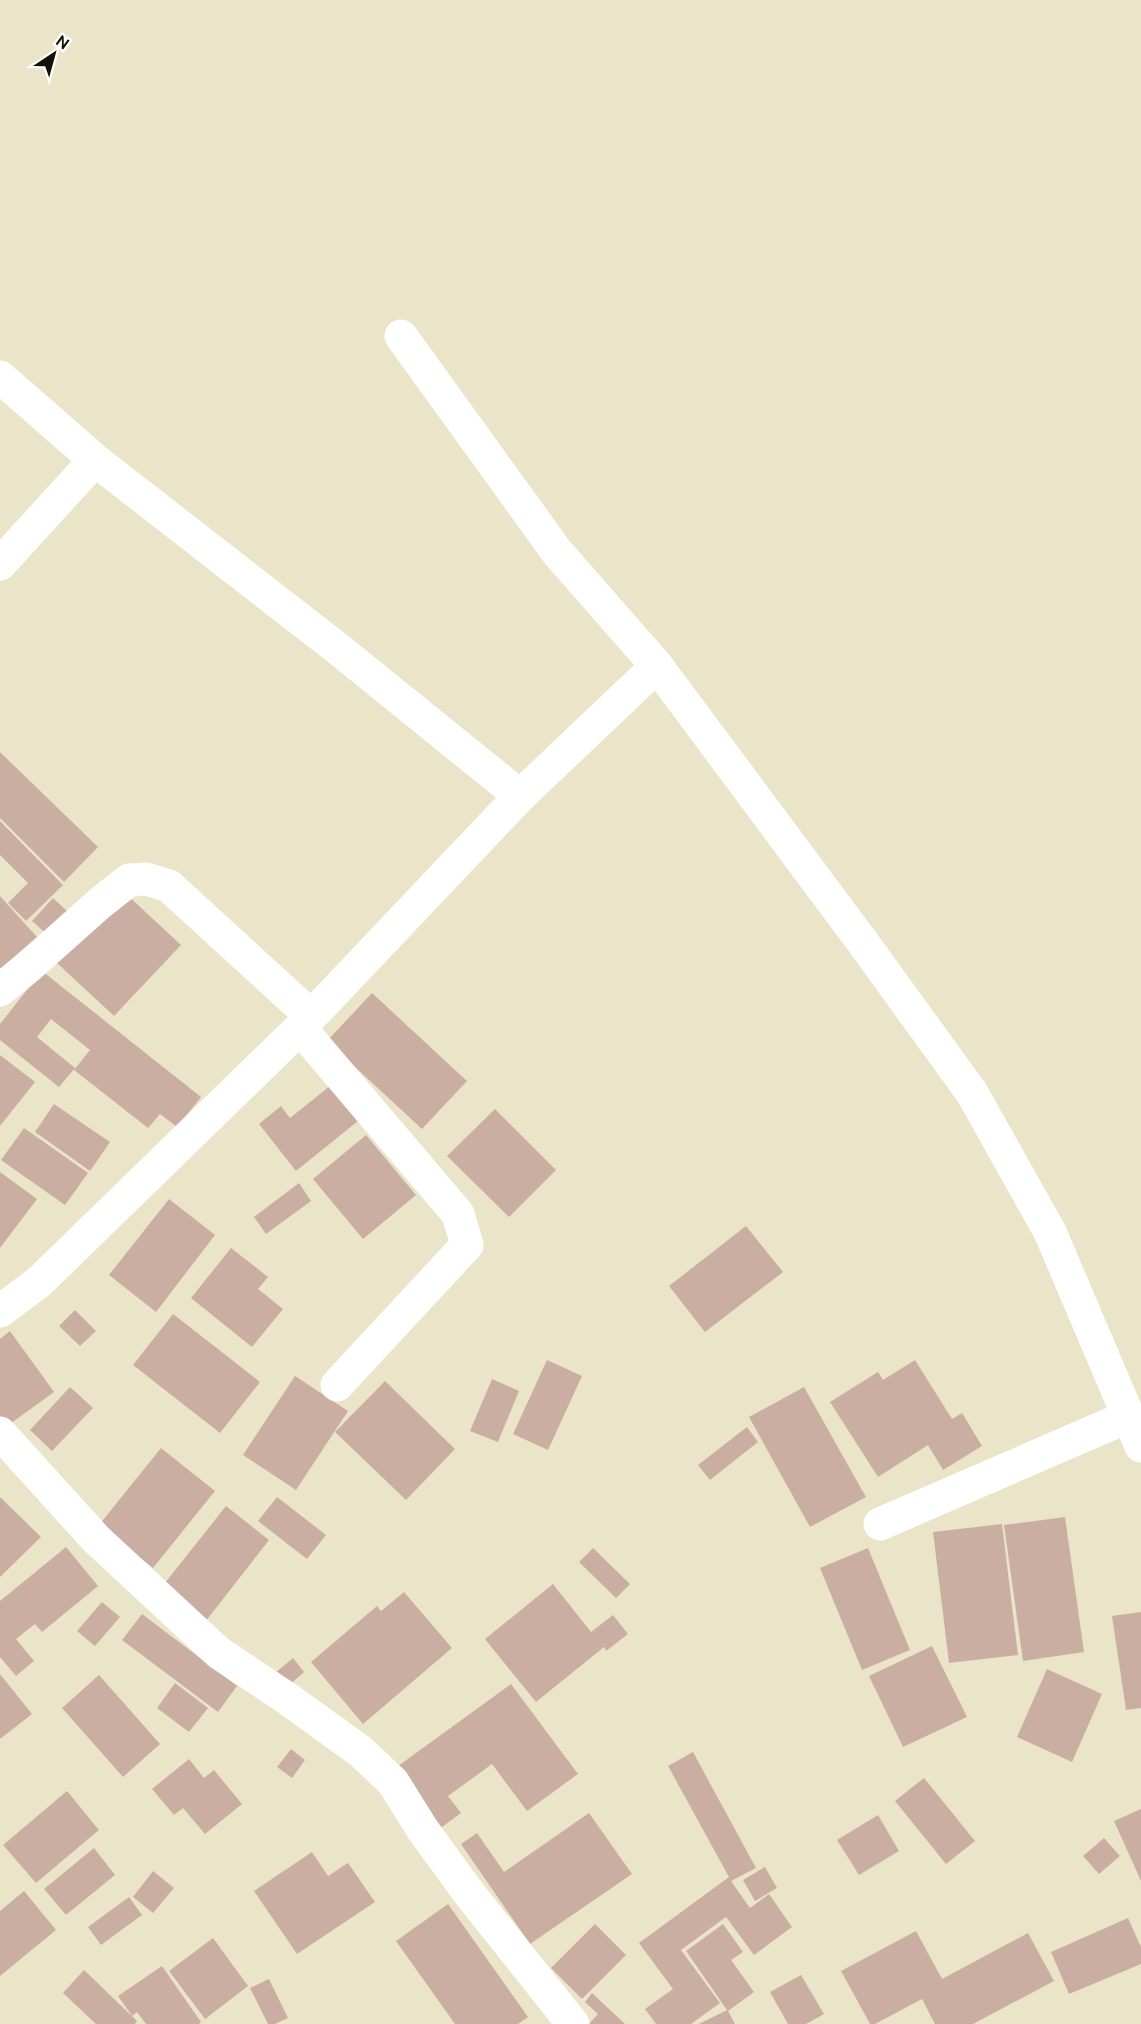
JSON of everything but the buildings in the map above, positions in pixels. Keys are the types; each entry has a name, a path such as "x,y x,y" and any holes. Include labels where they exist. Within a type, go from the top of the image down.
{"street":[{"path":"401,336 557,552 657,666 972,1093 1050,1232 1134,1432 880,1524"},
{"path":"0,377 95,460 337,648 520,796"},
{"path":"0,564 95,460"},
{"path":"0,1311 39,1282 305,1022 520,796 657,666"},
{"path":"0,990 129,880 146,879 169,886 305,1022 458,1214 467,1245 337,1385"},
{"path":"0,1433 96,1539 219,1653 360,1751 393,1782 423,1830 468,1892 573,2024"}]}
